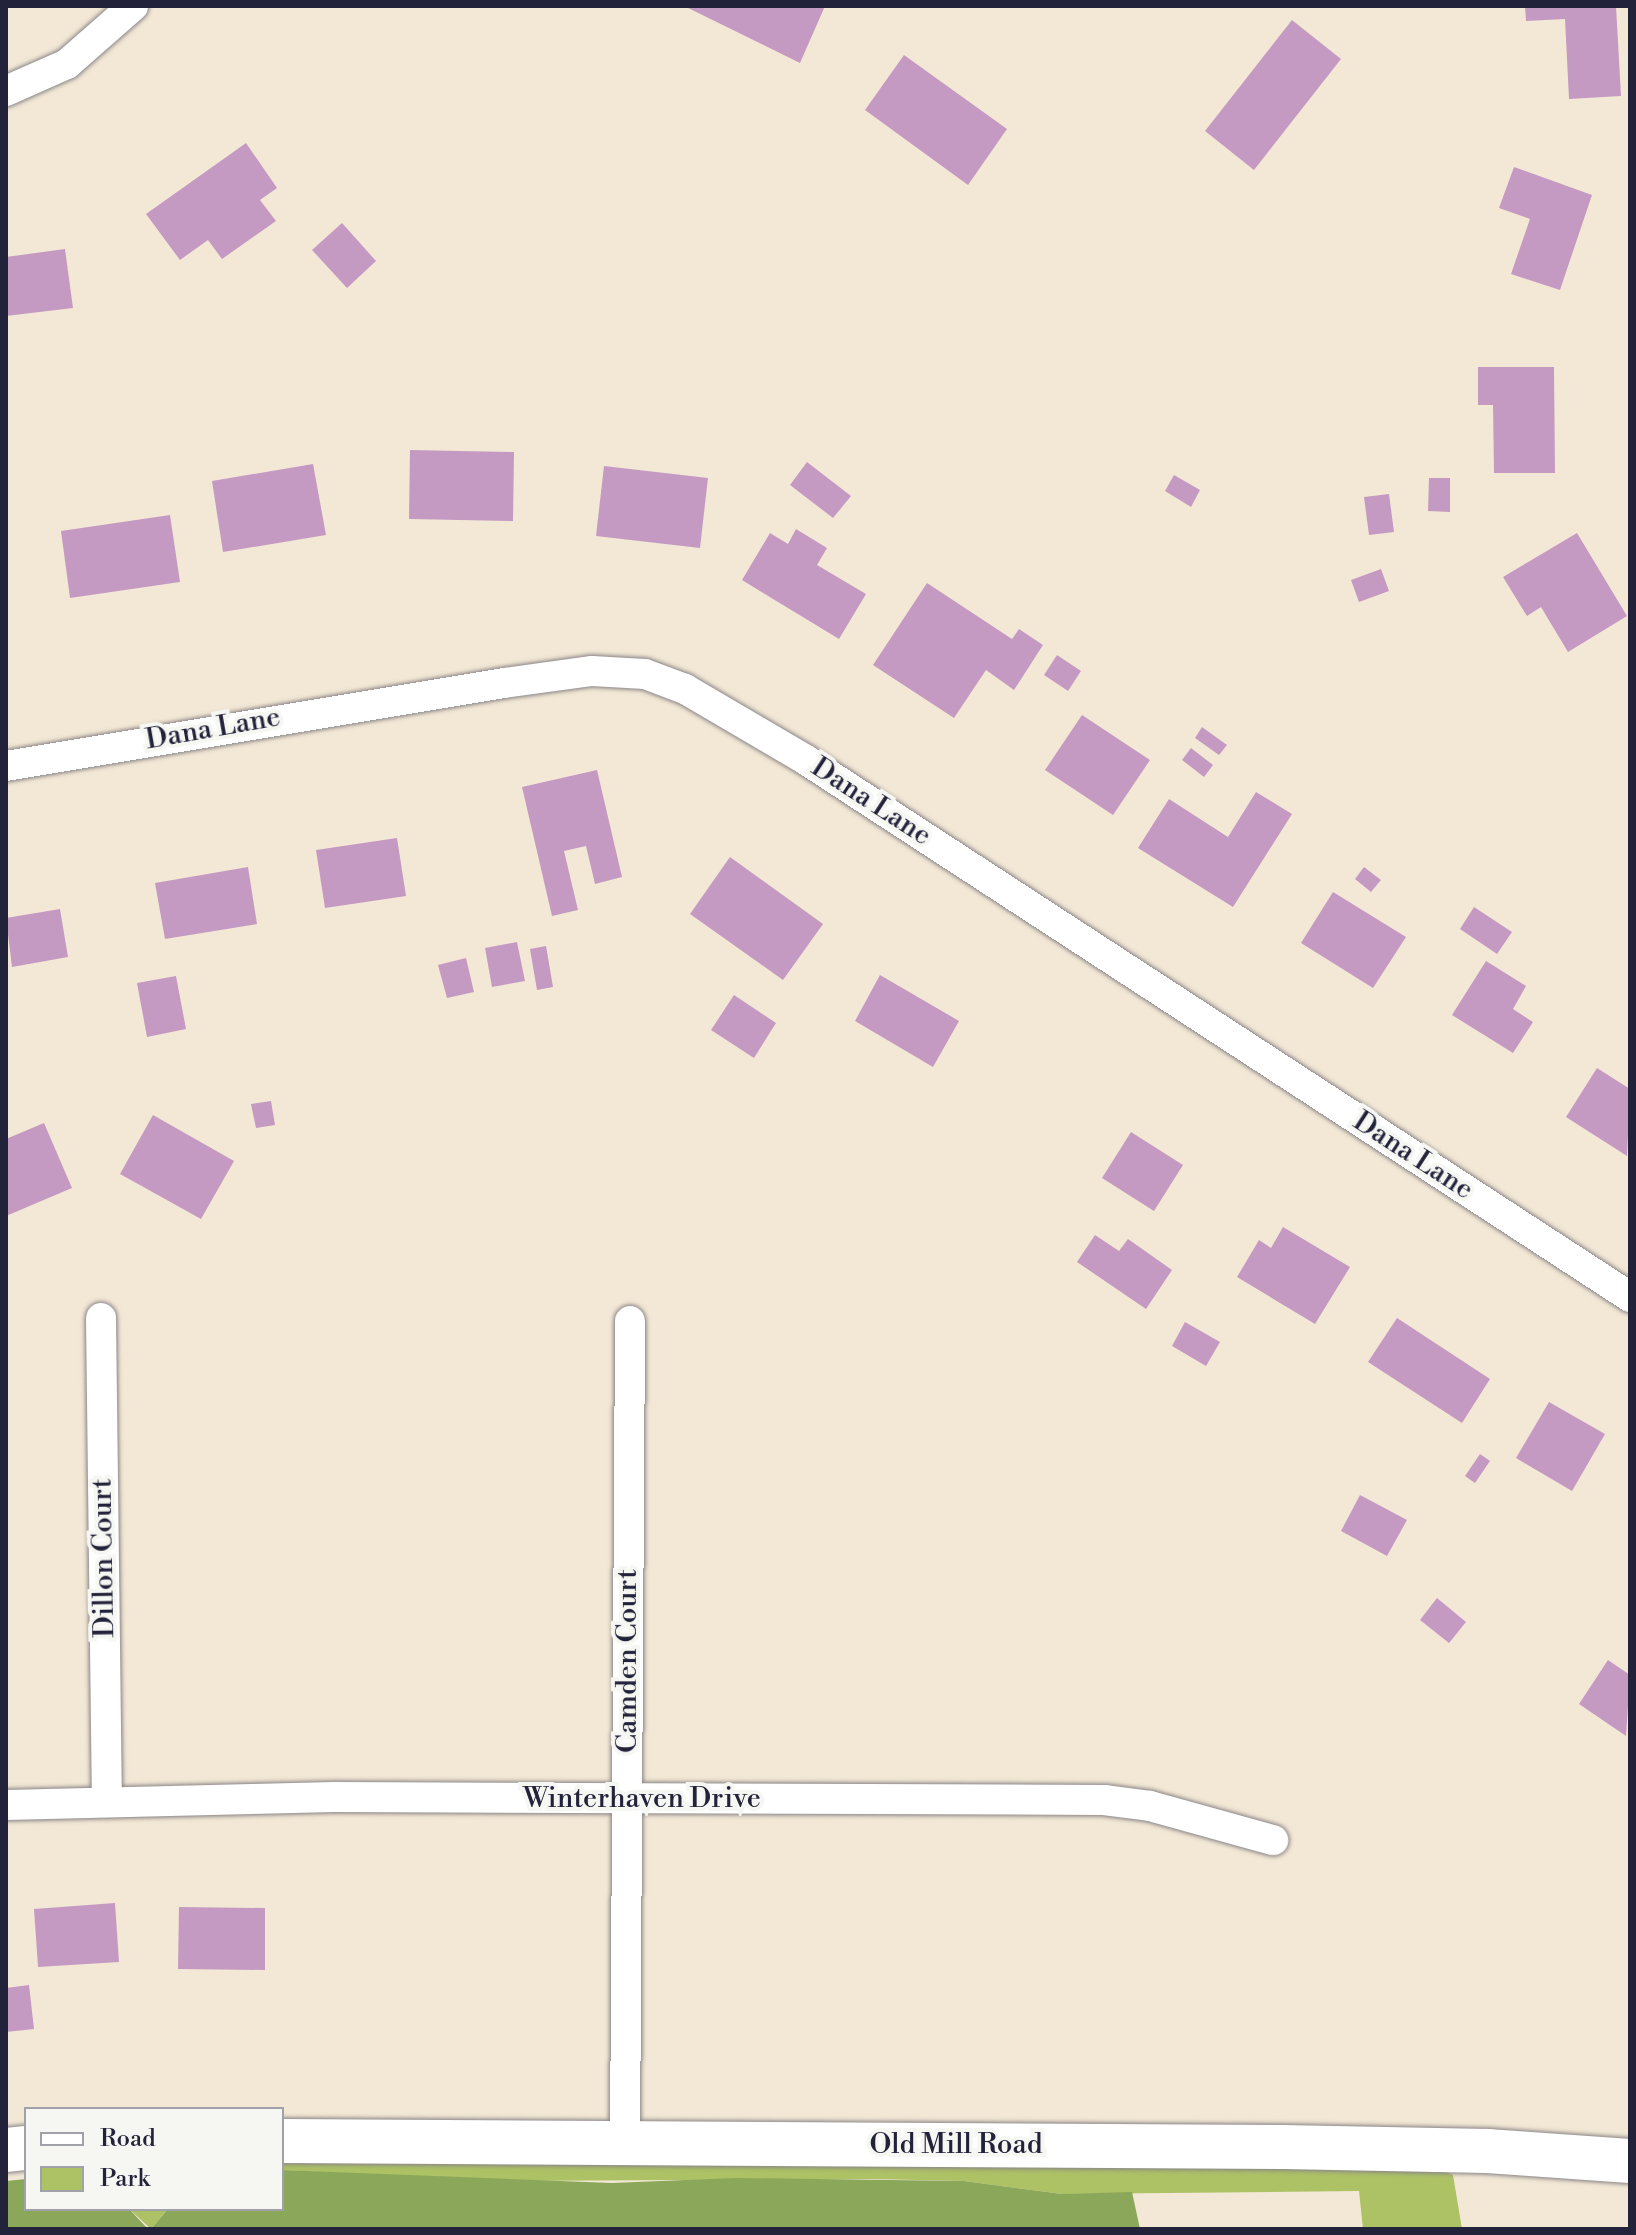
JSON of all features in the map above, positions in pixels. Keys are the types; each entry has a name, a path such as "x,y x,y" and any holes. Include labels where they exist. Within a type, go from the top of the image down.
{"street":[{"path":"6,91 67,64 133,6"},
{"name":"Dana Lane","path":"6,766 504,683 592,671 645,674 685,689 806,760 1630,1297"},
{"name":"Dillon Court","path":"101,1318 107,1799"},
{"name":"Camden Court","path":"625,2145 630,1321"},
{"name":"Winterhaven Drive","path":"6,1805 107,1799 1104,1800 1150,1806 1273,1840"},
{"name":"Old Mill Road","path":"284,2141 1283,2147 1488,2151 1630,2161"}],"green space":[{"path":"284,2162 1438,2168 1453,2175 1462,2229 1363,2229 1359,2191 1062,2194 964,2181 493,2181 284,2170"},
{"path":"284,2170 612,2183 735,2178 964,2181 1062,2194 1132,2192 1140,2229 151,2229 166,2211 284,2211"},
{"path":"24,2179 24,2211 131,2211 148,2229 6,2229 6,2181"},
{"path":"131,2211 166,2211 151,2229"}],"building":[{"path":"684,6 825,6 800,63"},
{"path":"1525,6 1616,6 1621,96 1569,99 1565,19 1526,21"},
{"path":"1292,20 1341,59 1254,170 1205,131"},
{"path":"904,55 1007,129 968,185 865,110"},
{"path":"246,143 277,188 260,200 276,221 222,259 208,240 180,260 146,214"},
{"path":"1514,167 1592,195 1560,290 1511,274 1530,219 1499,208"},
{"path":"342,223 376,261 347,288 312,250"},
{"path":"65,249 73,308 6,316 6,257"},
{"path":"1478,367 1554,367 1555,473 1494,473 1493,405 1478,405"},
{"path":"410,450 514,452 513,521 409,519"},
{"path":"807,462 851,496 833,518 790,485"},
{"path":"313,464 326,535 223,552 212,481"},
{"path":"604,466 708,478 700,548 596,536"},
{"path":"1174,475 1200,490 1191,507 1165,491"},
{"path":"1429,478 1450,478 1450,512 1428,511"},
{"path":"1389,494 1394,532 1369,535 1364,497"},
{"path":"170,515 180,582 70,598 61,531"},
{"path":"796,529 827,548 817,565 866,594 839,639 742,580 770,533 788,544"},
{"path":"1577,533 1627,616 1568,652 1541,607 1527,616 1503,577"},
{"path":"1381,569 1389,591 1359,602 1351,580"},
{"path":"927,583 1012,639 1019,629 1043,645 1014,690 986,670 954,718 873,665"},
{"path":"1057,655 1081,671 1068,691 1044,675"},
{"path":"1082,715 1150,760 1113,815 1045,770"},
{"path":"1202,727 1227,745 1219,755 1195,738"},
{"path":"1191,748 1213,765 1204,777 1182,760"},
{"path":"597,770 622,877 595,884 586,846 564,851 578,910 552,916 522,787"},
{"path":"1256,792 1292,814 1233,907 1138,848 1169,799 1228,837"},
{"path":"397,838 406,896 325,908 316,850"},
{"path":"730,857 823,924 783,980 690,914"},
{"path":"248,867 257,924 165,939 155,883"},
{"path":"1364,867 1381,880 1371,892 1355,879"},
{"path":"1333,892 1406,937 1373,988 1301,943"},
{"path":"1474,907 1512,932 1497,954 1460,929"},
{"path":"60,909 68,957 12,967 6,918"},
{"path":"517,942 525,981 492,987 485,948"},
{"path":"546,946 553,987 537,990 530,949"},
{"path":"466,958 474,992 447,998 438,965"},
{"path":"1486,961 1526,986 1513,1009 1533,1022 1513,1053 1452,1015"},
{"path":"880,975 959,1021 933,1067 855,1021"},
{"path":"176,976 186,1029 147,1037 137,983"},
{"path":"734,995 776,1023 754,1058 711,1030"},
{"path":"1597,1068 1630,1089 1627,1156 1566,1117"},
{"path":"271,1101 275,1125 256,1128 251,1104"},
{"path":"153,1115 234,1161 201,1219 120,1174"},
{"path":"44,1123 72,1188 6,1216 6,1139"},
{"path":"1131,1132 1183,1165 1154,1211 1102,1178"},
{"path":"1283,1227 1350,1267 1315,1324 1237,1277 1259,1240 1271,1248"},
{"path":"1095,1235 1119,1251 1128,1239 1172,1270 1146,1309 1077,1262"},
{"path":"1397,1318 1490,1379 1462,1423 1368,1362"},
{"path":"1185,1322 1220,1342 1206,1366 1172,1346"},
{"path":"1549,1402 1605,1434 1572,1491 1516,1458"},
{"path":"1480,1454 1490,1461 1475,1483 1465,1476"},
{"path":"1360,1495 1407,1520 1387,1556 1341,1531"},
{"path":"1437,1598 1466,1622 1449,1643 1420,1620"},
{"path":"1608,1660 1630,1675 1626,1736 1579,1704"},
{"path":"115,1903 119,1962 38,1967 34,1909"},
{"path":"179,1907 265,1908 265,1970 178,1969"},
{"path":"29,1985 34,2029 6,2032 6,1988"}]}
